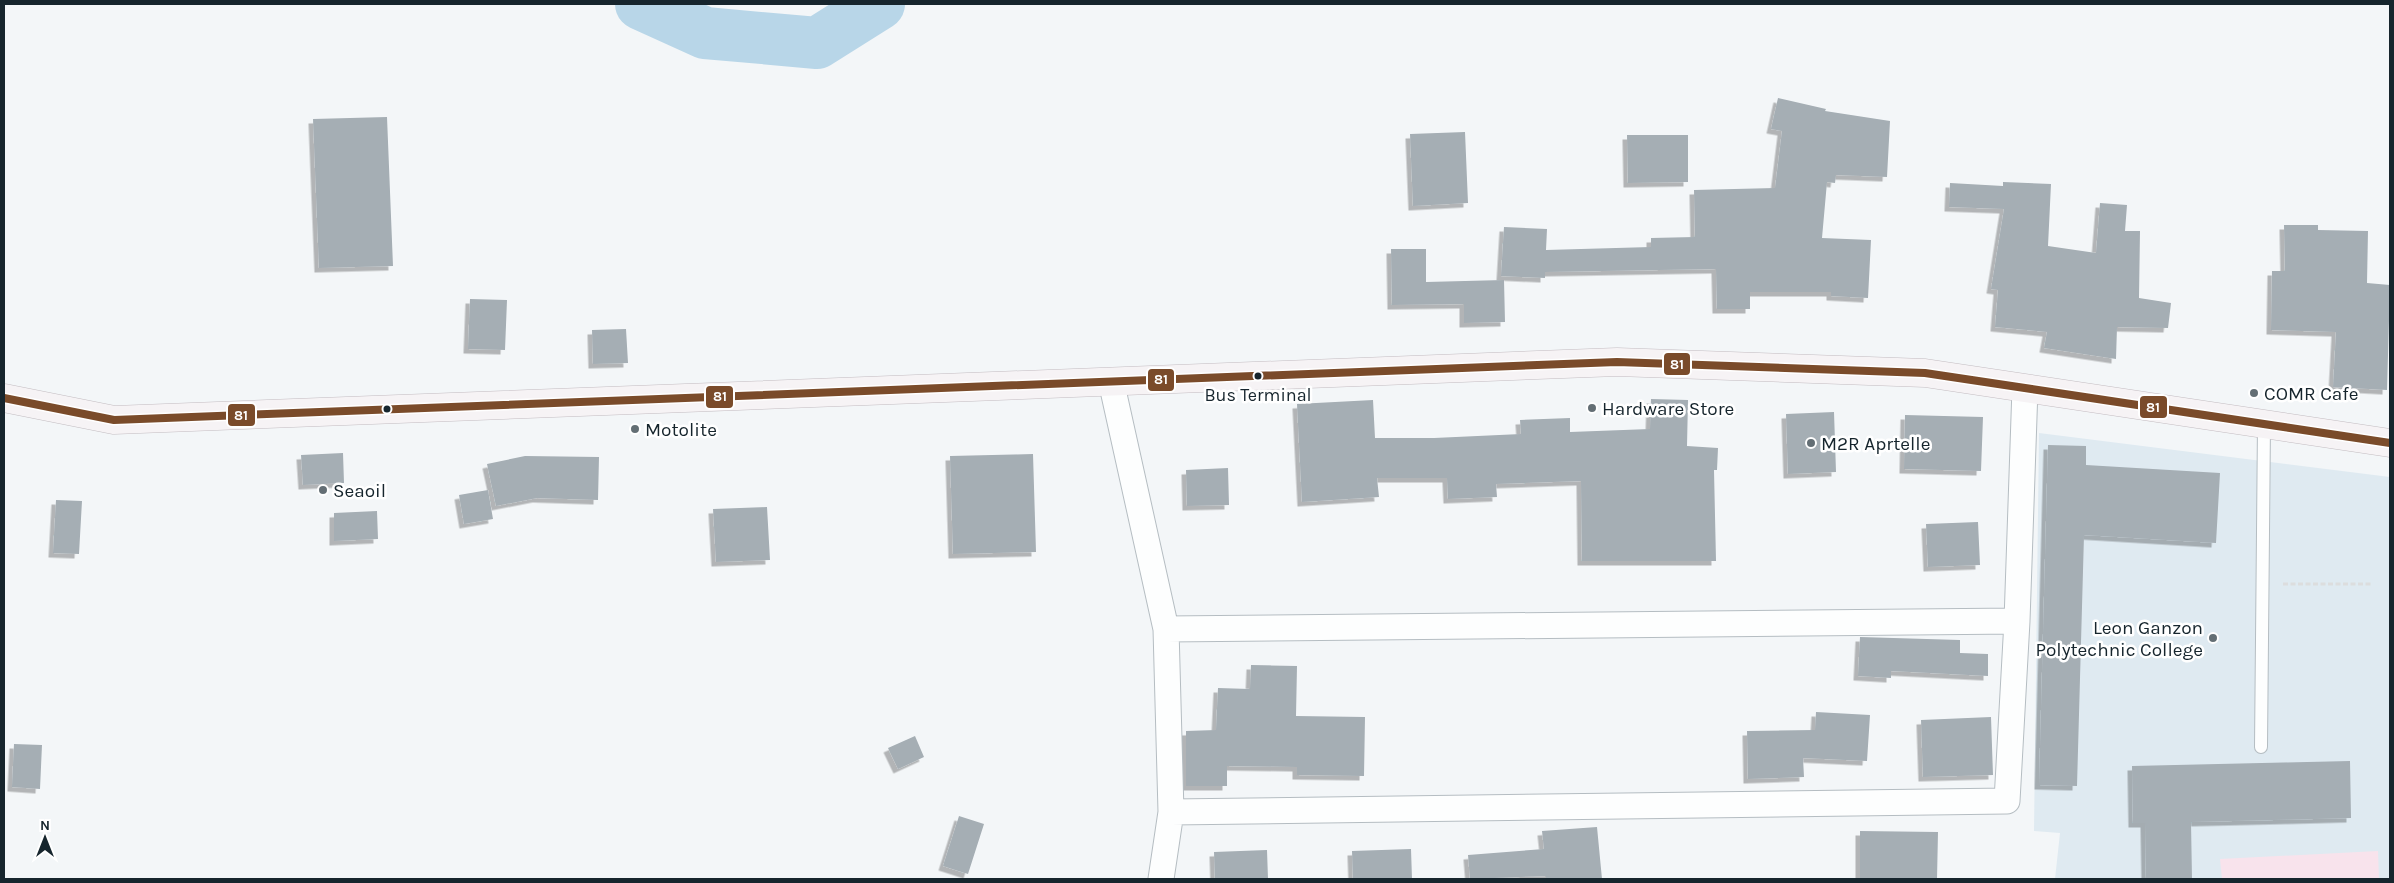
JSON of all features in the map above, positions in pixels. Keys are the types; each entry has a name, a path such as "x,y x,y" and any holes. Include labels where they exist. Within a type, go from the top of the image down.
{"main road":[{"path":"4,398 114,420 1617,362 1925,373 2390,443"}],"street":[{"path":"1112,381 1166,629 1171,812 1161,879"},
{"path":"1171,812 2007,801 2017,621 2025,388"},
{"path":"1166,629 2017,621"}],"lane":[{"path":"2261,746 2264,424"}],"path":[{"path":"2262,584 2373,584"}],"shaded area":[{"name":"Leon Ganzon Polytechnic College","path":"2039,433 2390,477 2390,879 2055,879 2060,833 2034,831"},
{"path":"2378,851 2379,879 2222,879 2220,859"}],"building":[{"path":"1778,98 1826,109 1825,111 1890,121 1887,177 1836,175 1835,183 1827,182 1822,238 1871,240 1868,298 1831,296 1831,292 1750,292 1750,309 1717,309 1716,269 1545,272 1545,278 1501,276 1504,227 1547,229 1546,250 1651,247 1651,238 1695,237 1694,190 1775,188 1782,131 1771,129"},
{"path":"387,117 393,266 319,268 313,119"},
{"path":"1465,132 1468,203 1413,206 1410,134"},
{"path":"1627,135 1688,135 1688,182 1628,183"},
{"path":"2003,182 2051,184 2048,246 2096,253 2100,203 2127,205 2125,231 2140,231 2139,298 2171,303 2168,328 2117,327 2116,359 2044,348 2047,332 1995,327 1998,290 1991,289 2004,209 1949,207 1950,183 2003,186"},
{"path":"2284,225 2318,225 2318,230 2368,231 2367,283 2390,285 2387,390 2333,387 2336,332 2271,330 2272,271 2285,271"},
{"path":"1391,249 1426,249 1426,282 1504,280 1505,322 1464,323 1464,304 1392,305"},
{"path":"470,299 507,300 505,350 468,349"},
{"path":"626,329 628,363 593,364 592,330"},
{"path":"1651,399 1688,400 1687,446 1718,448 1717,470 1714,470 1716,561 1582,561 1581,481 1496,484 1497,497 1448,499 1447,478 1377,478 1379,497 1302,502 1297,404 1373,400 1375,438 1434,438 1521,434 1520,420 1570,418 1570,432 1650,429"},
{"name":"M2R Aprtelle","path":"1834,412 1836,472 1788,474 1786,414"},
{"path":"1905,415 1983,417 1981,471 1904,469"},
{"path":"2048,445 2086,446 2086,465 2220,473 2216,543 2084,535 2077,786 2039,785"},
{"path":"343,453 344,483 303,485 301,455"},
{"path":"1033,454 1036,552 953,554 950,456"},
{"path":"525,456 599,457 598,500 537,498 496,506 487,464"},
{"path":"1228,468 1229,505 1187,506 1186,470"},
{"path":"488,490 493,519 464,524 459,495"},
{"path":"56,500 82,501 79,554 53,553"},
{"path":"767,507 770,560 716,562 713,509"},
{"path":"377,511 378,539 334,541 334,513"},
{"path":"1978,522 1980,565 1928,567 1926,524"},
{"path":"1860,637 1960,640 1960,653 1988,654 1988,676 1891,671 1891,678 1858,676"},
{"path":"1251,665 1297,666 1296,716 1365,717 1364,776 1297,775 1297,767 1227,766 1227,786 1186,786 1186,731 1216,730 1218,688 1250,689"},
{"path":"1816,712 1870,715 1867,761 1803,758 1804,777 1748,779 1747,731 1815,730"},
{"path":"1991,717 1993,775 1923,777 1921,720"},
{"path":"915,736 924,757 898,769 888,748"},
{"path":"14,744 42,745 40,789 12,787"},
{"path":"2350,761 2351,818 2191,822 2192,879 2146,879 2145,823 2133,823 2132,766"},
{"path":"959,816 984,824 968,874 943,866"},
{"path":"1597,827 1602,879 1546,879 1546,876 1470,879 1468,855 1544,849 1542,831"},
{"path":"1860,831 1938,832 1937,879 1860,879"},
{"path":"1411,849 1412,879 1353,879 1352,851"},
{"path":"1267,850 1268,879 1215,879 1214,852"}],"waterway":[{"path":"641,4 705,33 817,43 879,4"}],"transit line":[{"name":"81","path":"4,398 114,420 1617,362 1925,373 2390,443"}],"place":[{"name":"Bus Terminal","path":"1258,376"},
{"name":"COMR Cafe","path":"2254,393"},
{"name":"Hardware Store","path":"1592,408"},
{"name":"Motolite","path":"635,429"},
{"name":"M2R Aprtelle","path":"1811,443"},
{"name":"Seaoil","path":"323,490"},
{"name":"Leon Ganzon Polytechnic College","path":"2213,638"}]}
